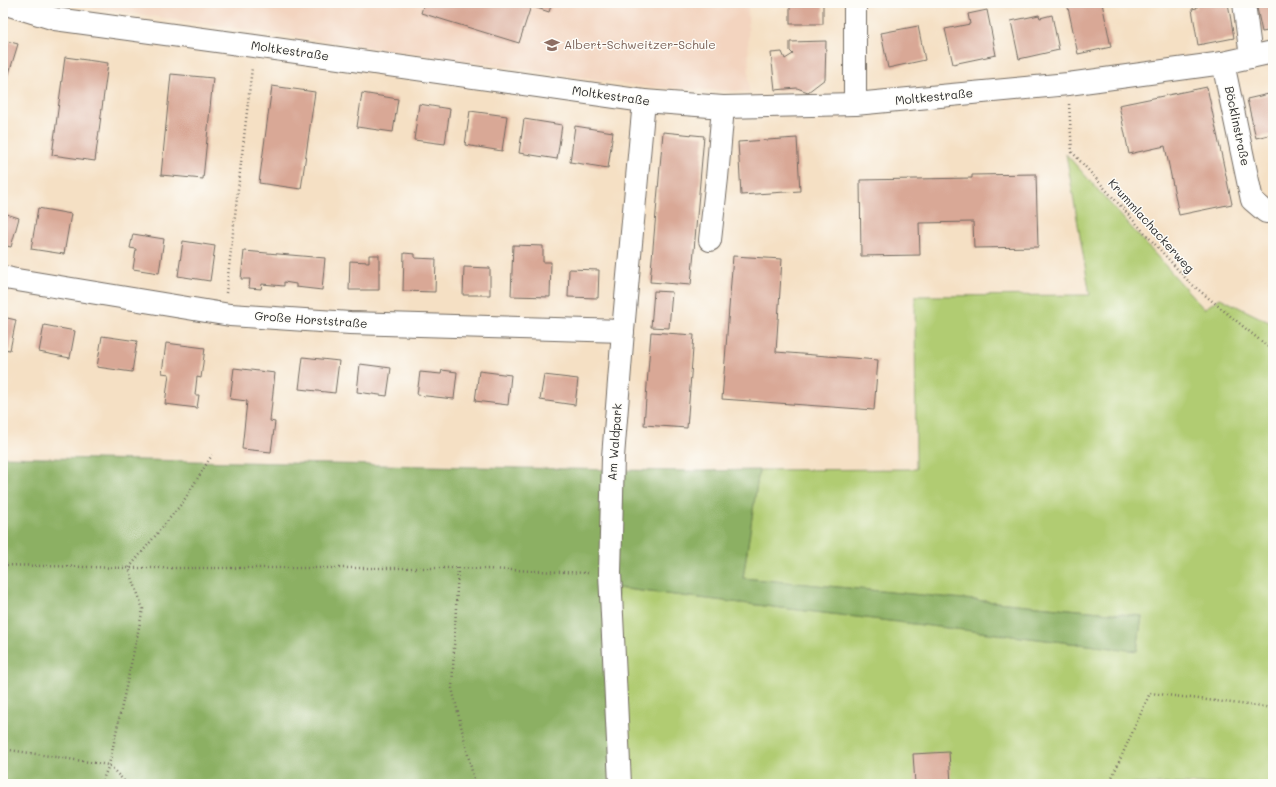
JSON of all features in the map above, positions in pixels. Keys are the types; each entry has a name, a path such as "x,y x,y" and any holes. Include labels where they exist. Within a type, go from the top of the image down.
{"street":[{"name":"Moltkestraße","path":"3,3 55,20 254,46 644,101 723,107 855,104 1068,84 1223,63"},
{"path":"855,104 856,3"},
{"path":"1244,3 1251,57"},
{"path":"1223,63 1273,52"},
{"name":"Böcklinstraße","path":"1223,63 1252,200 1266,212"},
{"name":"Am Waldpark","path":"620,784 610,573 614,457 623,331 644,101"},
{"path":"710,240 723,107"},
{"name":"Große Horststraße","path":"3,277 230,314 350,323 623,331"}],"path":[{"path":"230,314 225,302 254,46"},
{"name":"Krummlachackerweg","path":"1068,84 1072,152 1189,282 1273,351"},
{"path":"129,568 184,502 212,455"},
{"path":"3,564 129,568 458,568 610,573"},
{"path":"101,784 109,765 143,610 129,568"},
{"path":"458,568 452,688 475,784"},
{"path":"1109,784 1150,693 1273,708"},
{"path":"3,749 109,765 127,784"}],"shaded area":[{"name":"Albert-Schweitzer-Schule","path":"59,3 748,3 749,92 647,87"}],"green space":[{"path":"1066,154 1204,309 1220,298 1273,324 1273,784 626,784 617,588 1137,651 1142,616 743,578 759,470 916,469 915,296 1090,295"},
{"path":"3,457 619,470 759,470 743,578 1142,616 1137,651 617,588 626,784 3,784"}],"building":[{"path":"424,3 552,3 549,12 531,6 519,43 421,13"},
{"path":"790,3 823,3 823,24 790,24"},
{"path":"1067,3 1102,3 1111,47 1078,54"},
{"path":"1196,3 1228,3 1234,38 1198,45 1192,9 1197,8"},
{"path":"1256,3 1273,3 1273,30 1262,32"},
{"path":"987,10 996,55 953,64 945,29 970,24 968,14"},
{"path":"1039,15 1040,18 1052,15 1059,50 1019,59 1011,21"},
{"path":"918,26 925,60 888,68 881,33"},
{"path":"3,40 18,44 3,93"},
{"path":"826,41 825,79 808,92 797,88 775,90 771,53 782,52 785,59 793,54 790,51 790,42"},
{"path":"65,57 108,63 95,161 52,155"},
{"path":"171,74 213,78 203,179 161,175"},
{"path":"272,86 315,92 301,189 259,183"},
{"path":"1207,87 1232,204 1179,215 1165,146 1129,154 1119,105"},
{"path":"362,93 398,99 393,132 357,127"},
{"path":"1273,93 1273,134 1256,138 1247,99"},
{"path":"419,104 450,109 445,144 414,140"},
{"path":"470,111 507,116 502,151 465,145"},
{"path":"524,119 562,125 557,159 519,153"},
{"path":"575,126 613,132 608,168 570,162"},
{"path":"663,132 704,136 691,285 650,282"},
{"path":"797,138 800,191 741,195 738,142"},
{"path":"1036,174 1038,247 974,248 973,222 919,223 920,255 861,256 860,180 972,178 972,175"},
{"path":"38,208 71,214 64,254 31,249"},
{"path":"3,213 19,218 11,247 3,245"},
{"path":"133,234 164,239 159,273 133,269 136,249 130,248"},
{"path":"183,241 215,246 210,281 178,276"},
{"path":"513,245 543,246 543,262 551,262 550,297 511,296"},
{"path":"244,251 325,258 322,290 296,287 296,284 284,282 284,286 262,284 261,289 249,288 250,279 241,279"},
{"path":"404,253 415,254 415,258 436,259 435,292 403,291"},
{"path":"369,255 379,255 379,290 349,290 350,261 369,262"},
{"path":"733,256 782,259 776,352 878,360 874,410 722,399"},
{"path":"464,267 490,268 490,295 463,295"},
{"path":"569,269 599,270 598,298 568,297"},
{"path":"654,291 672,292 669,328 651,327"},
{"path":"3,317 16,320 10,350 3,349"},
{"path":"44,325 75,331 70,358 39,352"},
{"path":"651,332 694,335 687,428 644,425"},
{"path":"102,336 137,341 132,372 97,367"},
{"path":"166,343 205,348 201,378 197,377 195,395 199,395 197,408 165,404 169,374 162,373"},
{"path":"303,357 339,361 335,393 299,389"},
{"path":"360,364 391,368 387,396 357,392"},
{"path":"234,368 275,373 270,421 275,422 271,452 242,449 247,401 230,399"},
{"path":"442,370 457,372 454,399 417,395 420,372 441,374"},
{"path":"479,371 511,375 508,405 475,401"},
{"path":"544,375 578,379 575,405 540,400"},
{"path":"949,752 951,784 915,784 913,754"}],"place":[{"name":"Albert-Schweitzer-Schule","path":"552,45"}]}
